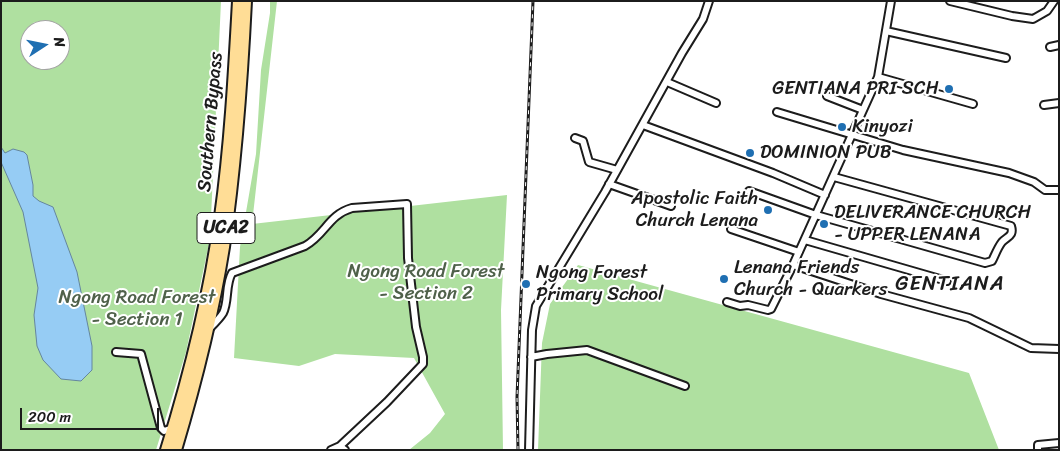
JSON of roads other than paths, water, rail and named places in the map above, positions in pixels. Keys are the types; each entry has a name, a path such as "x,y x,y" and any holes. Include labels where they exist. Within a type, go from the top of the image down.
{"highway":[{"name":"Southern Bypass","path":"168,448 199,331 220,217 229,140 238,1"},
{"name":"Southern Bypass","path":"168,448 194,390 224,246 240,117 246,1"}],"street":[{"path":"529,450 532,330 536,306 643,125 682,53 703,19 709,1"},
{"path":"727,302 740,306 748,305 771,309 805,240 878,77 891,1"},
{"path":"950,1 1012,16 1034,19 1047,11 1054,1"},
{"path":"886,31 1006,58"},
{"path":"1050,47 1059,46"},
{"path":"878,77 973,104"},
{"path":"667,82 716,103"},
{"path":"827,96 863,110"},
{"path":"1044,105 1059,103"},
{"path":"777,112 903,150 994,169 1022,177 1045,190 1059,190"},
{"path":"643,125 773,173 825,195"},
{"path":"574,138 583,141 589,162 617,170"},
{"path":"749,191 816,215 985,263 992,261 1003,242 1009,239 1012,234 1011,226 834,177"},
{"path":"609,184 672,206"},
{"path":"208,330 222,314 229,278 232,273 315,241 330,221 344,210 407,204 408,258 416,327 423,364 342,448 331,450"},
{"path":"731,229 799,252"},
{"path":"805,240 947,281"},
{"path":"793,265 881,294 969,318 1034,349 1059,349"},
{"path":"531,357 587,350 685,386"},
{"path":"116,352 142,354 162,428 164,431 173,428"},
{"path":"1038,450 1038,445 1041,443 1059,443"}],"water":[{"path":"1,147 5,153 13,149 24,152 27,155 33,185 33,196 53,207 77,272 92,346 92,370 81,381 61,379 43,360 37,346 34,315 38,288 23,212 1,162"}],"railway":[{"path":"518,450 517,397 533,1"}],"place":[{"name":"GENTIANA PRI SCH","path":"949,89"},
{"name":"Kinyozi","path":"842,127"},
{"name":"DOMINION PUB","path":"750,153"},
{"name":"Apostolic Faith Church Lenana","path":"768,210"},
{"name":"DELIVERANCE CHURCH - UPPER LENANA","path":"824,224"},
{"name":"Lenana Friends Church - Quarkers","path":"724,279"},
{"name":"Ngong Forest Primary School","path":"526,284"}],"district":[{"name":"GENTIANA","path":"950,285"}],"park label":[{"name":"Ngong Road Forest - Section 2","path":"426,283"},
{"name":"Ngong Road Forest - Section 1","path":"137,309"}]}
